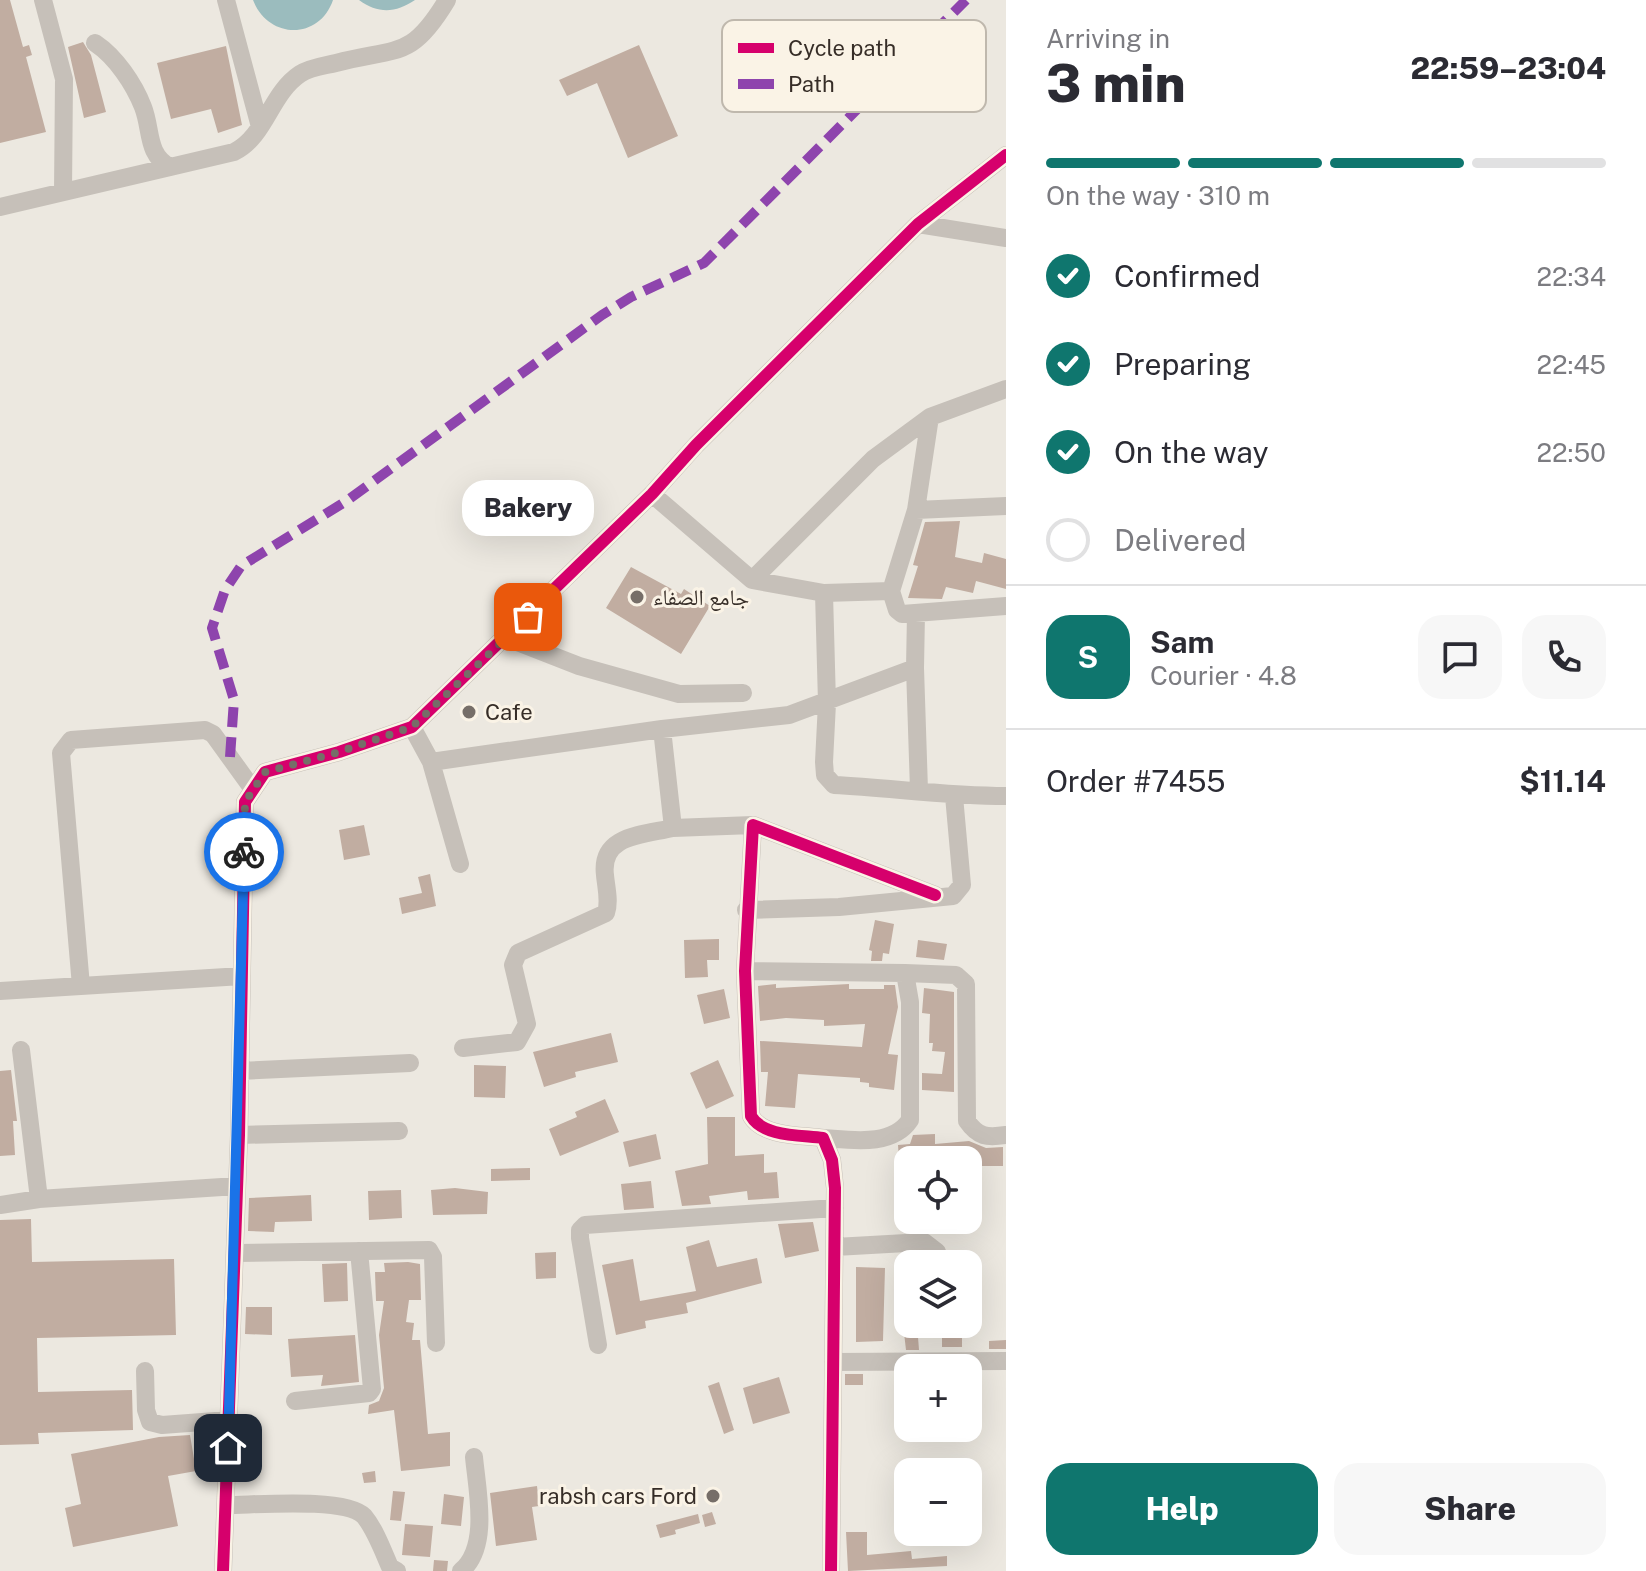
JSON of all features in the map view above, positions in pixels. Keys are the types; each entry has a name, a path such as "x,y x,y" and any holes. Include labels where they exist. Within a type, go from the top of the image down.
{"street":[{"path":"43,0 64,79 63,192"},
{"path":"226,0 260,127"},
{"path":"0,207 234,152 248,145 274,99 300,74 413,44 430,28 447,0"},
{"path":"95,43 109,52 128,79 144,109 154,152 170,167"},
{"path":"223,1571 239,1135 245,802 252,788 265,772 339,752 412,727 652,494 696,445 918,224 1006,155"},
{"path":"918,224 1006,238"},
{"path":"752,580 873,459 930,417 1006,389"},
{"path":"930,417 916,510 891,591 899,613 1006,606"},
{"path":"652,494 752,580 824,593 891,591"},
{"path":"916,510 1006,506"},
{"path":"824,593 825,775 834,785 919,790 954,796 1006,796"},
{"path":"916,613 919,790"},
{"path":"507,638 579,666 679,694 743,693"},
{"path":"431,762 662,729 789,715 915,668"},
{"path":"412,727 431,762 460,864"},
{"path":"662,729 673,828"},
{"path":"81,986 61,753 64,745 71,740 205,730 213,734 252,788"},
{"path":"746,910 877,905 935,895 953,896 962,885 954,796"},
{"path":"753,825 745,971 751,1116 766,1130 823,1138 877,1139 896,1134 910,1120 910,1002 905,973"},
{"path":"463,1048 517,1042 527,1024 513,965 518,953 606,913 603,861 610,847 621,840 673,828 753,825 935,895"},
{"path":"745,971 956,975 966,984 967,1121 976,1133 989,1137 1006,1135"},
{"path":"0,991 242,976"},
{"path":"21,1050 39,1199"},
{"path":"240,1071 410,1063"},
{"path":"239,1135 399,1131"},
{"path":"823,1138 832,1160 835,1208 831,1571"},
{"path":"0,1205 39,1199 237,1186"},
{"path":"598,1345 580,1238 580,1230 585,1225 835,1208"},
{"path":"835,1247 924,1242 934,1250"},
{"path":"235,1253 429,1250 433,1257 436,1343"},
{"path":"295,1401 369,1393 372,1389 359,1251"},
{"path":"833,1362 1006,1361"},
{"path":"145,1371 146,1410 150,1422 162,1425 229,1420"},
{"path":"461,1571 473,1555 480,1520 474,1457"},
{"path":"227,1505 316,1505 354,1510 364,1517 390,1567 397,1571"}],"water":[{"path":"253,0 333,0 317,23 293,30 270,22 260,13"},
{"path":"359,0 415,0 394,9 380,10"}],"building":[{"path":"0,0 10,0 23,47 29,45 32,55 26,57 46,132 0,143"},
{"path":"83,42 91,55 106,112 84,118 68,47"},
{"path":"639,45 678,136 628,158 597,83 567,96 559,80"},
{"path":"226,46 242,125 218,133 211,109 171,119 157,63"},
{"path":"960,521 955,557 982,563 984,553 1006,559 1006,589 976,581 973,593 946,587 942,599 908,598 918,566 913,565 925,522"},
{"path":"631,567 681,594 684,589 710,606 681,654 606,608"},
{"path":"364,825 370,855 344,860 339,830"},
{"path":"430,874 436,906 402,914 399,898 422,893 418,877"},
{"path":"875,920 894,924 889,954 883,953 882,961 871,961 872,951 869,950"},
{"path":"719,939 719,960 707,960 708,977 685,978 684,940"},
{"path":"918,940 947,944 944,960 916,957"},
{"path":"776,984 776,988 849,984 849,989 884,989 884,985 895,985 898,1007 888,1054 898,1055 894,1090 869,1087 869,1083 860,1082 860,1078 798,1074 795,1108 765,1106 768,1072 761,1072 760,1041 862,1047 865,1024 824,1026 824,1020 786,1018 760,1021 758,986"},
{"path":"924,988 954,992 954,1092 922,1090 922,1073 942,1074 945,1052 932,1051 933,1043 929,1043 930,1014 922,1013"},
{"path":"724,989 730,1018 704,1024 697,995"},
{"path":"611,1033 618,1062 575,1072 576,1077 544,1087 533,1052"},
{"path":"718,1060 734,1096 706,1109 690,1073"},
{"path":"474,1065 506,1066 505,1098 474,1097"},
{"path":"11,1070 17,1121 13,1121 15,1155 0,1156 0,1071"},
{"path":"605,1099 619,1132 560,1156 549,1129 577,1117 575,1112"},
{"path":"707,1117 735,1117 735,1156 764,1154 764,1173 777,1172 779,1198 748,1200 747,1191 709,1196 711,1204 682,1206 675,1171 708,1164"},
{"path":"656,1134 661,1159 629,1167 623,1142"},
{"path":"935,1134 935,1144 969,1141 981,1146 898,1146 910,1144 913,1135"},
{"path":"982,1146 1003,1147 1003,1166 982,1166"},
{"path":"530,1168 530,1180 491,1181 491,1169"},
{"path":"651,1181 654,1208 624,1210 621,1184"},
{"path":"455,1188 488,1192 487,1214 433,1215 431,1190"},
{"path":"401,1190 402,1218 369,1220 368,1191"},
{"path":"311,1195 312,1221 275,1222 274,1232 248,1231 249,1198"},
{"path":"31,1219 32,1262 174,1259 176,1335 37,1338 38,1392 132,1390 133,1430 38,1433 39,1444 0,1445 0,1220"},
{"path":"813,1222 819,1251 785,1258 778,1224"},
{"path":"709,1240 717,1267 757,1258 762,1283 686,1303 688,1313 645,1321 646,1328 616,1335 602,1265 633,1259 640,1301 696,1291 686,1247"},
{"path":"556,1252 556,1278 536,1279 535,1253"},
{"path":"347,1263 348,1301 324,1302 322,1264"},
{"path":"384,1263 420,1264 421,1300 409,1300 406,1322 414,1323 412,1340 420,1340 428,1434 450,1432 450,1466 401,1471 394,1410 368,1414 369,1405 379,1401 384,1388 379,1335 384,1301 376,1301 375,1272 385,1272"},
{"path":"856,1267 885,1268 883,1341 856,1342"},
{"path":"246,1307 272,1307 272,1335 245,1334"},
{"path":"355,1335 359,1382 321,1386 323,1375 291,1377 288,1339"},
{"path":"905,1338 918,1338 919,1350 906,1350"},
{"path":"942,1338 962,1338 962,1347 942,1347"},
{"path":"1006,1340 1006,1349 989,1349 989,1341"},
{"path":"845,1374 863,1374 863,1385 845,1385"},
{"path":"779,1377 790,1413 753,1424 743,1388"},
{"path":"719,1382 734,1430 724,1434 708,1386"},
{"path":"190,1435 196,1471 168,1476 178,1526 73,1547 65,1508 81,1504 71,1454 159,1437"},
{"path":"375,1471 376,1482 364,1483 362,1473"},
{"path":"537,1486 539,1506 532,1507 537,1540 496,1546 490,1493"},
{"path":"393,1491 405,1492 401,1521 390,1520"},
{"path":"444,1494 464,1497 461,1526 441,1524"},
{"path":"712,1512 716,1524 705,1527 702,1515"},
{"path":"698,1514 700,1523 660,1538 656,1525"},
{"path":"405,1524 433,1526 430,1557 402,1555"},
{"path":"846,1532 867,1532 867,1555 911,1551 912,1559 947,1556 947,1566 848,1571"},
{"path":"434,1560 448,1561 447,1571 433,1571"}],"marked path":[{"path":"946,20 966,0"},
{"path":"230,757 234,700 212,628 225,590 241,566 345,502 602,315 631,297 704,263 854,112"}],"cycle path":[{"path":"223,1571 239,1135 245,802 265,772 339,752 412,727 652,494 696,445 918,224 1006,155"},
{"path":"831,1571 835,1188 832,1160 823,1138 773,1131 764,1128 751,1116 745,971 753,825 935,895"}],"way so far":[{"path":"244,852 245,802 265,772 339,752 412,727 528,617"}],"place":[{"name":"جامع الصفاء","path":"637,597"},
{"name":"Bakery","path":"528,617"},
{"name":"Cafe","path":"469,712"},
{"name":"rabsh cars Ford","path":"713,1496"}],"route":[{"path":"228,1448 239,1135 244,852"}]}
